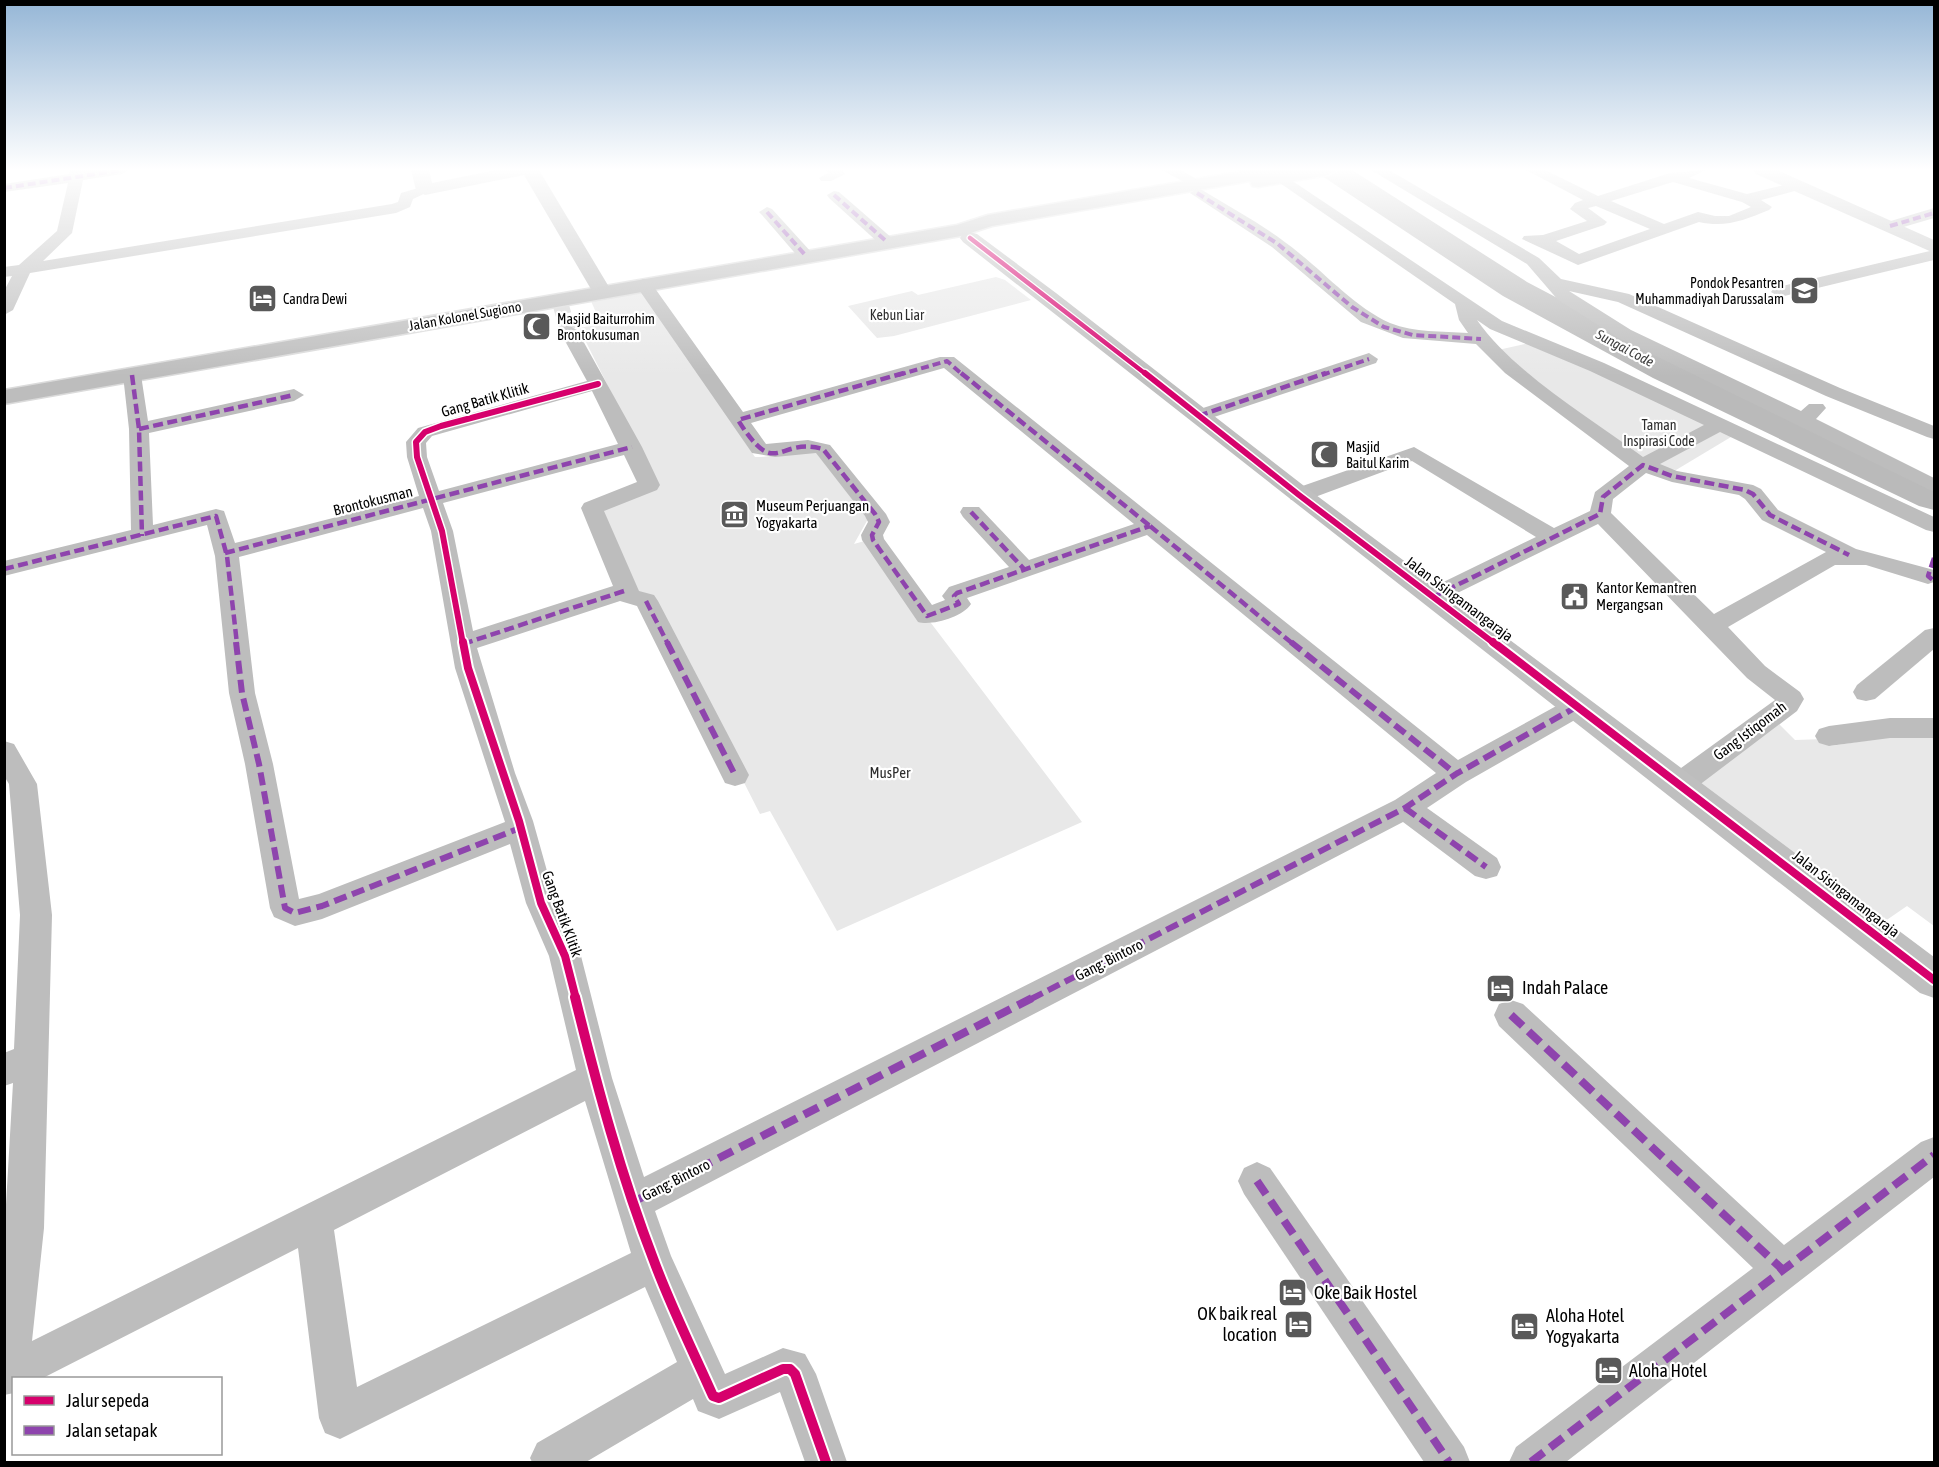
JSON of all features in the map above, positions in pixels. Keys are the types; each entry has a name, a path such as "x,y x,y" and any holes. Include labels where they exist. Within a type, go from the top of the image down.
{"main road":[{"path":"570,238 602,292"},
{"name":"Jalan Kolonel Sugiono","path":"4,397 643,284 886,242 921,238"},
{"name":"Jalan Sisingamangaraja","path":"971,238 1299,495 1935,980"},
{"path":"1915,238 1934,248"}],"street":[{"path":"4,310 23,270 58,238"},
{"path":"4,272 213,238"},
{"path":"790,238 806,256"},
{"path":"882,238 886,242"},
{"path":"1269,238 1318,276 1340,300 1374,322 1403,333 1481,339"},
{"path":"1373,238 1510,333 1597,367 1935,525"},
{"path":"1495,238 1538,264 1555,283 1558,293 1584,312 1713,378 1935,486"},
{"path":"1501,242 1546,238"},
{"path":"1541,240 1582,264 1642,238"},
{"path":"1780,292 1934,248"},
{"path":"1555,283 1623,298 1833,392 1935,433"},
{"path":"643,284 759,449 769,453 811,445 823,449 876,514 879,522 872,535 873,540 927,616 959,604 954,596 957,593 1151,526"},
{"path":"1461,300 1468,320 1481,339 1512,369 1643,465 1672,476 1745,490 1753,494 1770,515 1849,555 1932,572"},
{"path":"568,330 632,447 649,485 592,508 629,596 646,601 735,775"},
{"path":"1198,416 1369,360"},
{"path":"738,420 947,361 986,395 1151,526 1212,579 1407,731 1456,774"},
{"path":"132,375 139,429 142,536"},
{"name":"Gang Batik Klitik","path":"598,384 425,432 416,442 417,457 434,501 456,601 462,644 541,903 565,956 596,1078 633,1202 654,1262 710,1391 719,1398 783,1369 790,1369 795,1374 826,1462"},
{"path":"1803,420 1833,392"},
{"path":"139,429 294,395"},
{"path":"1600,514 1603,497 1643,465 1720,424"},
{"name":"Brontokusman","path":"225,554 434,501 632,447"},
{"path":"1299,495 1413,453 1422,456 1553,537"},
{"path":"971,512 1024,569"},
{"path":"1433,597 1600,514"},
{"path":"1600,514 1713,624 1828,559 1849,555"},
{"path":"4,569 216,516 225,554 242,693 259,764 285,908 295,913 322,906 520,828"},
{"path":"462,644 627,590"},
{"name":"Gang Istiqomah","path":"1680,784 1788,705 1791,699 1756,672 1713,624"},
{"path":"1866,692 1935,636"},
{"name":"Gang: Bintoro","path":"633,1202 1405,808 1456,774 1578,706"},
{"path":"1829,736 1890,728 1935,728"},
{"path":"4,751 22,784 36,915 18,1064 25,1228 7,1375 596,1078"},
{"path":"1405,808 1486,867"},
{"path":"1511,1015 1783,1270"},
{"path":"1531,1462 1935,1155"},
{"path":"1257,1181 1449,1462"},
{"path":"314,1222 340,1418 654,1262"},
{"path":"552,1458 701,1371"}],"green space":[{"name":"Kebun Liar","path":"996,277 1005,280 1031,300 894,336 877,338 848,306 912,291 918,295"},
{"name":"MusPer","path":"643,291 755,457 811,449 819,450 868,519 854,544 868,540 1082,822 837,931 770,811 760,814 674,645 635,593 595,509 657,484 579,328 601,324 591,301"},
{"name":"Taman Inspirasi Code","path":"1534,342 1736,434 1676,470 1645,464 1563,408 1498,350"},
{"path":"1774,719 1795,740 1825,739 1831,746 1896,736 1934,737 1934,926 1907,906 1875,928 1692,784"}],"waterway":[{"name":"Sungai Code","path":"1437,238 1515,289 1666,370 1934,497"}],"tunnel":[{"path":"559,299 568,330"}],"marked path":[{"path":"790,238 806,256"},
{"path":"883,238 887,242"},
{"path":"1270,238 1352,307 1384,327 1413,335 1481,339"},
{"path":"1198,416 1369,359"},
{"path":"1151,526 957,593 954,596 959,604 927,616 873,540 872,535 879,522 875,514 823,449 807,447 773,454 765,452 752,442 738,420 947,361 1111,493 1140,517 1154,529 1211,578 1456,774"},
{"path":"132,375 139,429 142,536"},
{"path":"139,429 294,395"},
{"path":"225,553 632,447"},
{"path":"1433,597 1600,514 1603,497 1643,465 1672,476 1745,490 1753,494 1770,515 1849,555"},
{"path":"971,512 1024,569"},
{"path":"4,569 216,516 227,556 242,693 259,764 285,908 295,913 322,906 520,828"},
{"path":"1934,558 1928,576 1934,581"},
{"path":"462,644 627,590"},
{"path":"646,601 735,775"},
{"path":"633,1202 1405,808 1456,774 1578,706"},
{"path":"1405,808 1486,867"},
{"path":"1511,1015 1783,1270"},
{"path":"1531,1462 1934,1155"},
{"path":"1257,1181 1449,1462"}],"cycle path":[{"path":"971,238 1049,297 1299,495 1728,820 1934,980"},
{"path":"598,384 425,432 416,442 417,457 442,531 468,668 501,773 519,821 541,903 565,956 595,1078 654,1262 713,1396 719,1398 783,1369 790,1369 795,1374 826,1462"}],"place":[{"name":"Pondok Pesantren Muhammadiyah Darussalam","path":"1805,291"},
{"name":"Candra Dewi","path":"262,299"},
{"name":"Masjid Baiturrohim Brontokusuman","path":"536,327"},
{"name":"Masjid Baitul Karim","path":"1325,455"},
{"name":"Museum Perjuangan Yogyakarta","path":"735,515"},
{"name":"Kantor Kemantren Mergangsan","path":"1575,597"},
{"name":"Indah Palace","path":"1501,988"},
{"name":"Oke Baik Hostel","path":"1293,1293"},
{"name":"OK baik real location","path":"1298,1324"},
{"name":"Aloha Hotel Yogyakarta","path":"1525,1326"},
{"name":"Aloha Hotel","path":"1608,1371"}]}
